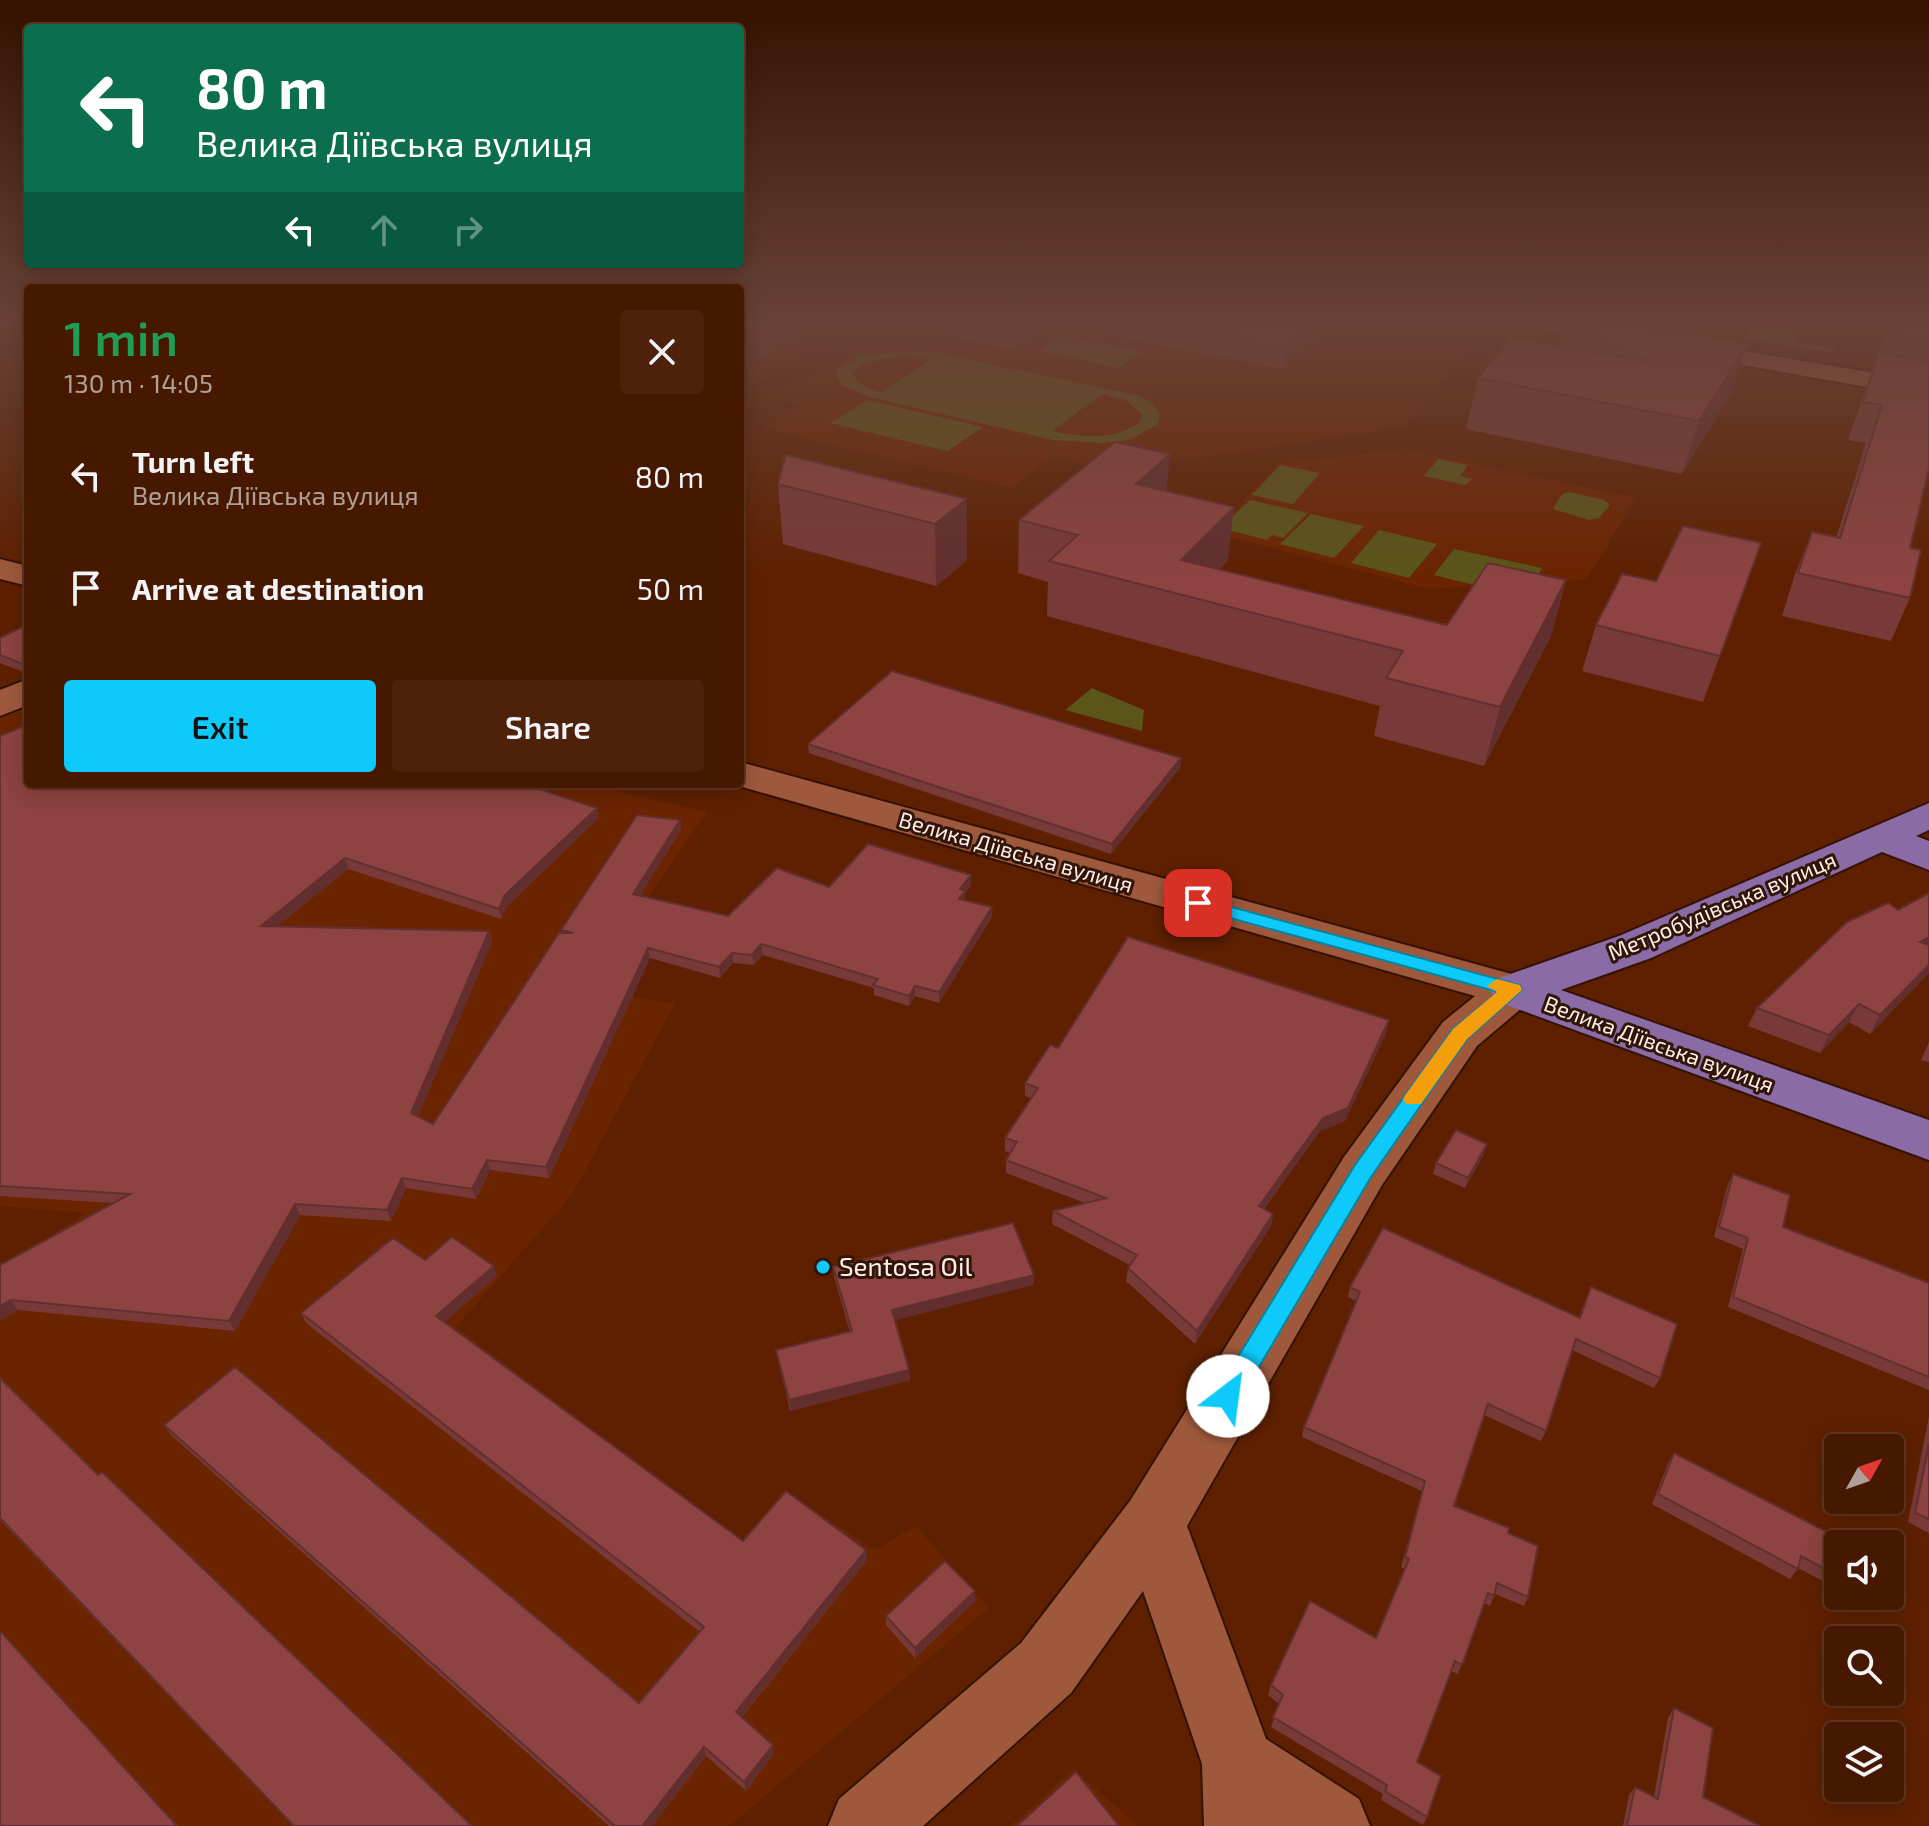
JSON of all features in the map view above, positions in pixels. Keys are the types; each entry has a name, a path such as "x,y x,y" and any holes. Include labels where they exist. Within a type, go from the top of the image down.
{"main road":[{"name":"Метробудівська вулиця","path":"1513,990 1635,947 1929,815"},
{"path":"1884,837 1929,857"},
{"name":"Велика Діївська вулиця","path":"1513,990 1929,1140"}],"street":[{"path":"0,569 24,575"},
{"path":"0,705 24,692"},
{"name":"Велика Діївська вулиця","path":"744,775 1421,967 1513,990"},
{"path":"866,1826 1046,1668 1153,1523 1363,1171 1460,1034 1513,990"},
{"path":"1153,1523 1240,1795 1332,1826"}],"shaded area":[{"path":"801,406 1421,406 1404,427 1122,469 1104,469 1052,456 1012,488 764,428"},
{"path":"858,406 894,406 983,427 947,451 830,423"},
{"path":"909,406 1085,406 1052,431 1086,436 1109,435 1140,422 1142,414 1133,406 1155,406 1160,414 1158,424 1129,440 1104,443 1053,440"},
{"path":"1404,449 1636,498 1586,580 1428,589 1212,532 1279,464"},
{"path":"1438,459 1468,465 1460,476 1472,479 1466,485 1424,476"},
{"path":"1280,465 1320,473 1293,504 1252,495"},
{"path":"1570,492 1604,500 1610,505 1599,518 1589,520 1553,509 1562,494"},
{"path":"1250,500 1308,513 1283,538 1272,535 1267,540 1220,528"},
{"path":"1311,514 1364,526 1334,558 1280,544"},
{"path":"1379,530 1437,544 1409,578 1351,563"},
{"path":"1454,549 1542,568 1535,581 1470,584 1434,575"},
{"path":"1092,688 1144,710 1142,731 1065,710"},
{"path":"24,704 24,788 507,788 526,794 534,788 606,788 707,812 587,988 675,1004 572,1195 456,1327 740,1543 784,1491 876,1550 916,1526 989,1608 729,1826 0,1826 0,1269 85,1213 0,1206 0,717"},
{"path":"1074,1769 1138,1826 1010,1826"}],"building":[{"path":"1623,406 1708,406 1699,421"},
{"path":"1882,406 1929,406 1929,468 1910,548 1921,550 1910,598 1798,573 1812,532 1840,538"},
{"path":"1115,442 1170,454 1136,484 1234,507 1181,560 1447,625 1488,563 1566,580 1500,707 1386,678 1403,651 1049,561 1078,535 1019,520"},
{"path":"786,455 967,499 935,524 778,484"},
{"path":"1683,526 1761,543 1720,656 1596,625 1622,574 1656,581"},
{"path":"24,626 24,664 0,655 0,638"},
{"path":"892,671 1181,758 1112,844 808,744"},
{"path":"24,726 24,788 536,788 597,808 504,896 499,909 345,858 261,926 489,931 411,1113 433,1124 559,933 573,933 561,930 637,815 680,820 633,894 728,916 777,868 829,887 868,844 971,875 960,889 965,891 959,899 992,907 939,992 915,986 909,996 873,985 878,979 761,944 752,955 732,953 719,967 648,948 546,1167 487,1160 472,1189 402,1178 387,1210 295,1204 229,1321 11,1300 0,1306 0,1265 130,1194 0,1186 0,736"},
{"path":"1929,893 1929,937 1920,942 1929,945 1929,965 1880,1015 1859,1004 1829,1035 1757,1008 1847,922 1888,903 1898,910"},
{"path":"1128,937 1389,1020 1348,1108 1323,1118 1259,1206 1273,1214 1197,1331 1128,1268 1137,1255 1053,1211 1106,1198 1006,1160 1017,1142 1005,1138 1038,1088 1025,1083 1050,1045 1058,1048"},
{"path":"1456,1130 1487,1144 1468,1178 1436,1163"},
{"path":"1733,1174 1790,1195 1783,1227 1929,1283 1929,1377 1733,1297 1748,1238 1719,1227"},
{"path":"1013,1223 1034,1275 892,1310 909,1370 789,1400 776,1350 852,1331 833,1267"},
{"path":"1383,1228 1580,1318 1591,1287 1677,1324 1660,1378 1576,1339 1546,1431 1488,1404 1454,1506 1509,1528 1508,1533 1538,1546 1528,1597 1497,1583 1494,1596 1488,1593 1462,1665 1455,1661 1417,1762 1441,1776 1427,1817 1385,1791 1387,1785 1273,1717 1283,1695 1271,1685 1310,1601 1376,1638 1409,1559 1405,1557 1425,1481 1304,1427 1360,1292 1350,1287"},
{"path":"452,1237 494,1266 436,1316 743,1541 786,1491 866,1550 736,1712 773,1745 744,1782 704,1747 642,1826 615,1826 164,1425 235,1367 639,1703 704,1627 301,1313 393,1238 425,1260"},
{"path":"0,1378 98,1475 102,1472 472,1826 294,1826 0,1518"},
{"path":"1929,1444 1929,1519 1915,1513"},
{"path":"1674,1453 1824,1531 1824,1568 1801,1556 1798,1569 1658,1494"},
{"path":"945,1561 975,1591 915,1648 886,1616"},
{"path":"0,1631 177,1826 0,1826"},
{"path":"1674,1708 1713,1728 1703,1797 1760,1826 1627,1826 1635,1787 1658,1799"},
{"path":"1076,1772 1119,1826 1017,1826"}],"slow traffic":[{"path":"1414,1099 1460,1034 1513,990 1497,986"}],"place":[{"name":"Sentosa Oil","path":"823,1267"}],"route":[{"path":"1198,903 1513,990 1460,1034 1423,1085 1363,1171 1228,1396"}]}
